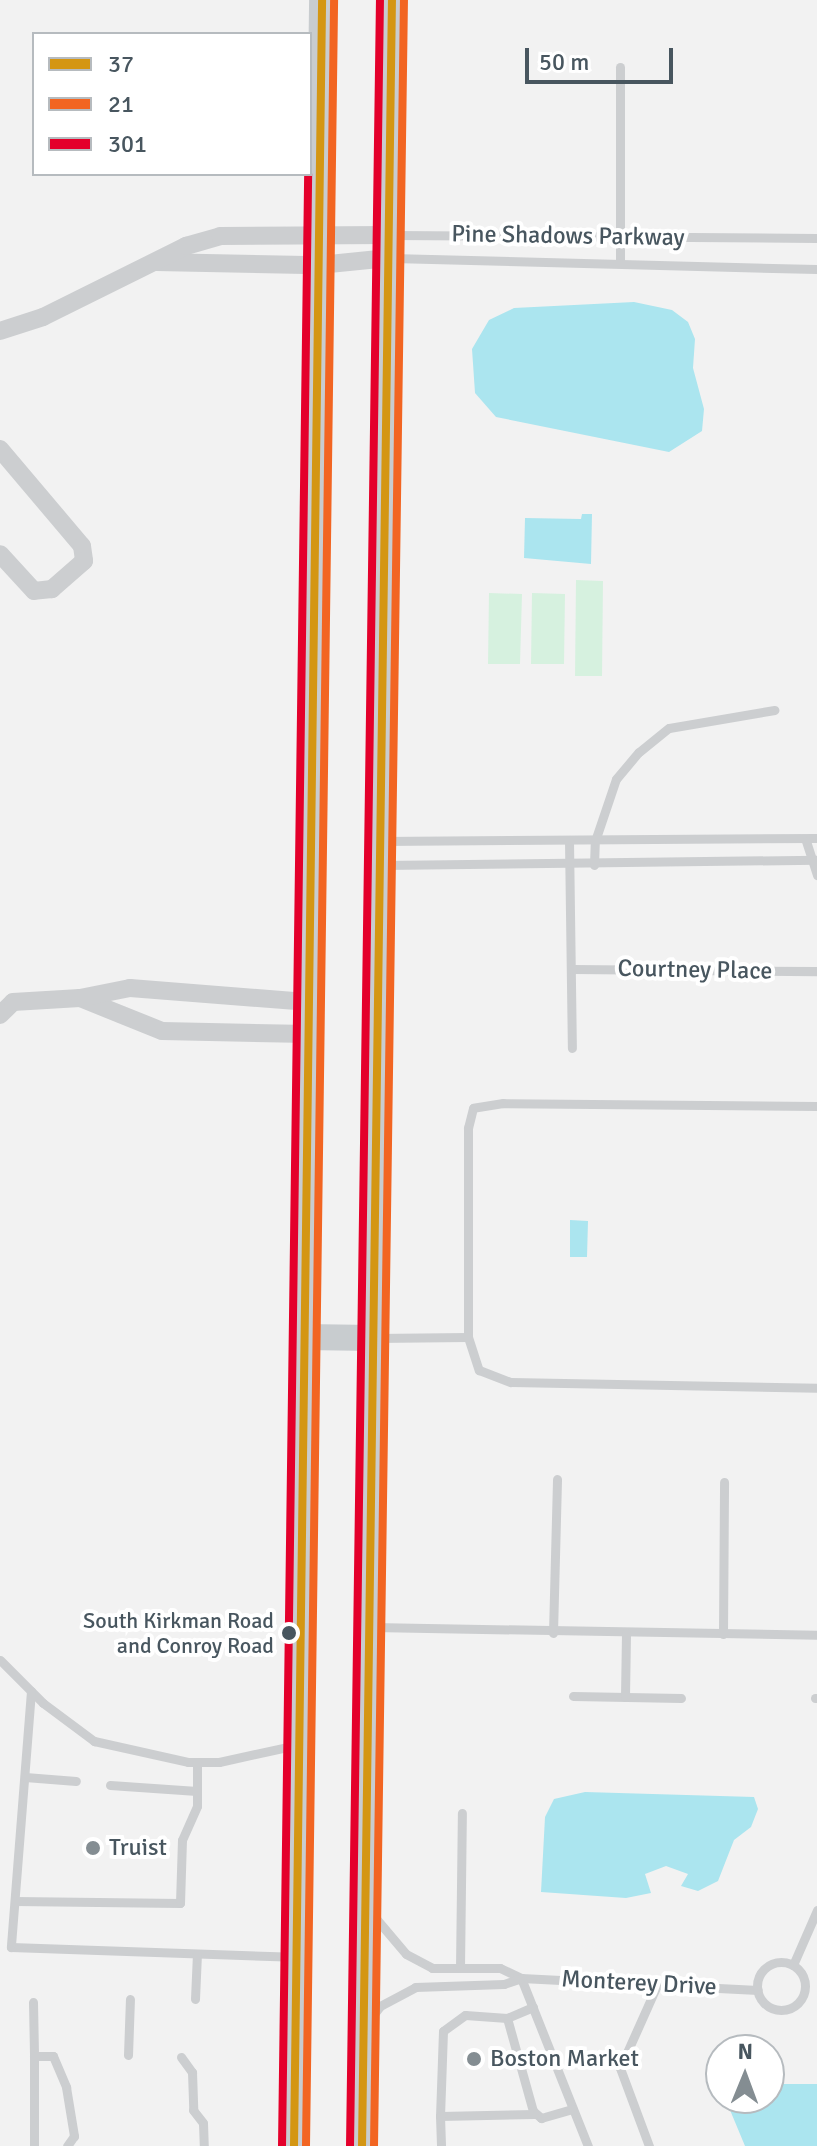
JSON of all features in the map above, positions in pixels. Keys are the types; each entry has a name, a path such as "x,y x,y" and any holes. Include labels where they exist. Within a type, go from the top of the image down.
{"main road":[{"path":"294,2146 322,0"},
{"path":"362,2146 392,0"},
{"path":"304,1337 373,1338"}],"street":[{"name":"Pine Shadows Parkway","path":"0,331 43,317 153,262 220,236 319,233 389,246"},
{"name":"Pine Shadows Parkway","path":"153,262 319,265 389,246"},
{"path":"0,449 82,546 84,561 52,589 34,591 0,554"},
{"path":"4,1002 80,998 130,988 309,1002"},
{"path":"80,998 162,1031 309,1034"}],"lane":[{"path":"620,67 620,261"},
{"name":"Pine Shadows Parkway","path":"389,246 621,237 817,238"},
{"name":"Pine Shadows Parkway","path":"389,246 620,261 817,269"},
{"path":"594,865 595,841 616,779 669,728 774,710"},
{"path":"379,853 569,841 806,841 817,838"},
{"path":"569,841 572,1048"},
{"path":"806,841 817,875"},
{"path":"379,853 570,865 814,861"},
{"name":"Courtney Place","path":"573,969 817,971"},
{"path":"817,1106 503,1103 473,1108 468,1128 468,1337 479,1370 511,1382 817,1388"},
{"path":"373,1338 468,1337"},
{"path":"553,1633 557,1479"},
{"path":"723,1634 724,1482"},
{"path":"369,1627 553,1633 817,1635"},
{"path":"625,1697 626,1633"},
{"path":"2,1666 94,1741 197,1762 300,1745"},
{"path":"31,1691 11,1947 296,1958"},
{"path":"573,1696 681,1698"},
{"path":"15,1901 180,1903 182,1840 197,1806 197,1762"},
{"path":"25,1777 76,1781"},
{"path":"110,1785 197,1791"},
{"path":"460,1968 462,1813"},
{"name":"Monterey Drive","path":"365,1900 377,1923 406,1954 432,1968 500,1968 521,1978"},
{"path":"793,1965 817,1910"},
{"path":"195,1999 197,1954"},
{"path":"769,1965 793,1965 805,1984 795,2006 772,2008 758,1990 769,1965"},
{"path":"521,1978 588,2146"},
{"name":"Monterey Drive","path":"363,2034 380,2006 415,1987 504,1984 521,1978 659,1981 758,1990"},
{"path":"649,2146 620,2068 659,1981"},
{"path":"128,2055 130,1999"},
{"path":"33,2002 34,2146"},
{"path":"441,2146 443,2031 465,2015 507,2018 533,2007"},
{"path":"507,2018 534,2114"},
{"path":"34,2056 53,2056 73,2110 74,2136 67,2146"},
{"path":"181,2057 192,2072 193,2110 203,2123 204,2146"},
{"path":"440,2116 534,2114 549,2117 573,2109"}],"green space":[{"path":"576,580 603,581 602,676 575,676"},
{"path":"489,593 522,594 520,664 488,664"},
{"path":"532,593 565,594 564,664 531,664"}],"water":[{"path":"634,302 672,310 688,322 695,339 693,368 704,409 702,431 669,452 496,417 475,393 472,349 489,320 514,308"},
{"path":"582,514 592,514 591,564 524,558 525,518 581,519"},
{"path":"570,1220 588,1221 587,1257 570,1257"},
{"path":"585,1792 754,1797 758,1809 751,1827 734,1840 718,1881 698,1891 681,1886 688,1874 666,1866 645,1874 651,1893 626,1898 541,1892 545,1817 554,1799"},
{"path":"785,2084 817,2084 817,2146 745,2146 732,2114 785,2114"}],"transit line":[{"name":"37","path":"294,2146 322,0"},
{"name":"21","path":"306,2146 334,0"},
{"name":"301","path":"350,2146 380,0"},
{"name":"37","path":"362,2146 392,0"},
{"name":"21","path":"374,2146 404,0"},
{"name":"301","path":"282,2146 308,176"}],"place":[{"name":"South Kirkman Road and Conroy Road","path":"289,1633"},
{"name":"Truist","path":"93,1848"},
{"name":"Boston Market","path":"474,2059"}]}
